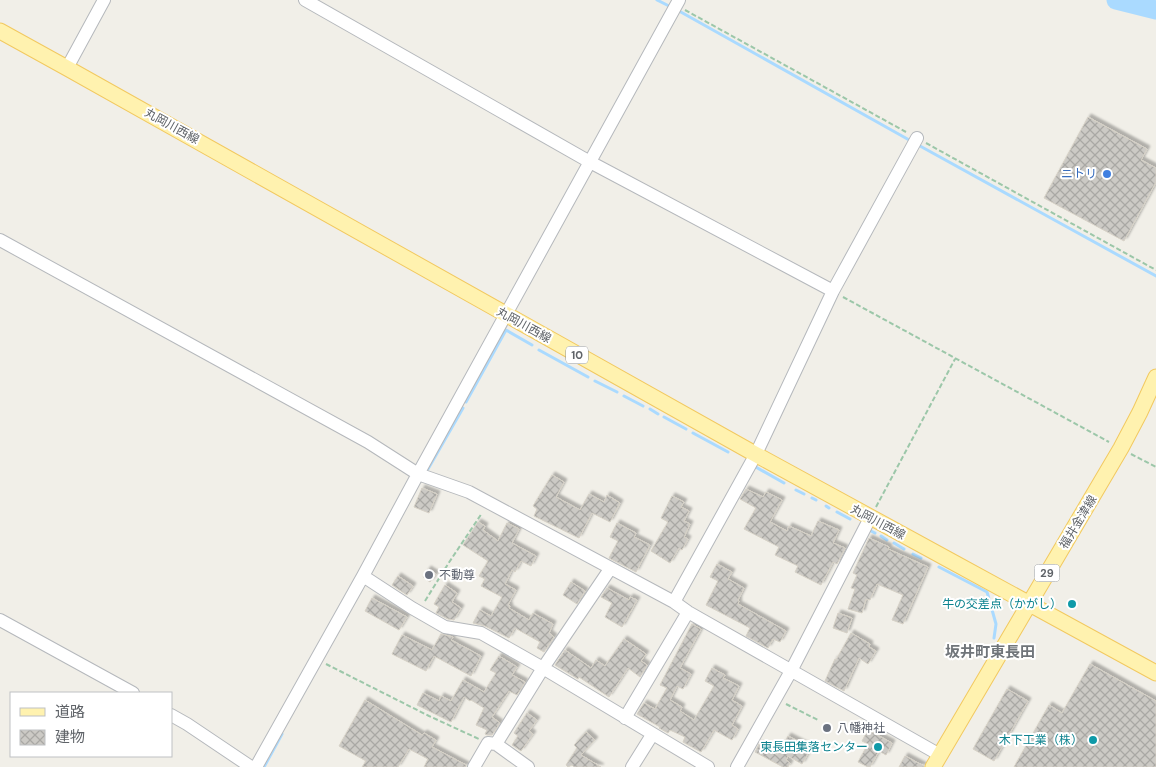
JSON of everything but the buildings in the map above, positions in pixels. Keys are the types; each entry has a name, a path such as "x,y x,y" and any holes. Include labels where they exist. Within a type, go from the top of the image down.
{"main road":[{"name":"丸岡川西線","path":"0,31 870,518 1030,603 1156,674"},
{"name":"福井金津線","path":"937,761 1121,448 1156,376"}],"street":[{"path":"67,68 104,0"},
{"path":"305,0 590,162 832,291"},
{"path":"256,767 363,576 678,0"},
{"path":"674,602 756,454 832,291 917,138"},
{"path":"0,240 368,442 418,474 469,492 674,602 937,761"},
{"path":"738,767 791,671 870,518"},
{"path":"474,767 492,744 610,569"},
{"path":"363,576 418,612 445,627 481,633 708,767"},
{"path":"625,718 688,612"},
{"path":"0,620 131,692"},
{"path":"172,716 251,767"},
{"path":"632,767 652,735"},
{"path":"492,744 528,767"}],"path":[{"path":"832,291 1156,468"},
{"path":"870,518 955,358"},
{"path":"418,612 489,503"},
{"path":"317,659 429,716 492,744"},
{"path":"775,699 818,720"}],"waterway":[{"path":"657,0 669,6"},
{"path":"1116,0 1156,10"},
{"path":"679,11 911,141"},
{"path":"920,146 1156,276"},
{"path":"466,402 506,330 532,345"},
{"path":"539,350 588,377"},
{"path":"595,381 617,392"},
{"path":"624,396 643,406"},
{"path":"428,469 463,408"},
{"path":"650,409 658,414"},
{"path":"664,417 686,429"},
{"path":"693,433 728,452"},
{"path":"754,466 784,483"},
{"path":"796,490 804,494"},
{"path":"812,498 816,500"},
{"path":"837,512 850,519"},
{"path":"871,531 875,533"},
{"path":"881,536 887,540"},
{"path":"894,543 904,549"},
{"path":"913,554 921,558"},
{"path":"939,567 987,592 996,624 994,638"},
{"path":"264,767 282,734"}],"place":[{"name":"ニトリ","path":"1107,174"},
{"name":"不動尊","path":"429,575"},
{"name":"牛の交差点（かがし）","path":"1072,604"},
{"name":"八幡神社","path":"827,728"},
{"name":"木下工業（株）","path":"1093,740"},
{"name":"東長田集落センター","path":"878,747"}],"district":[{"name":"坂井町東長田","path":"990,652"}]}
